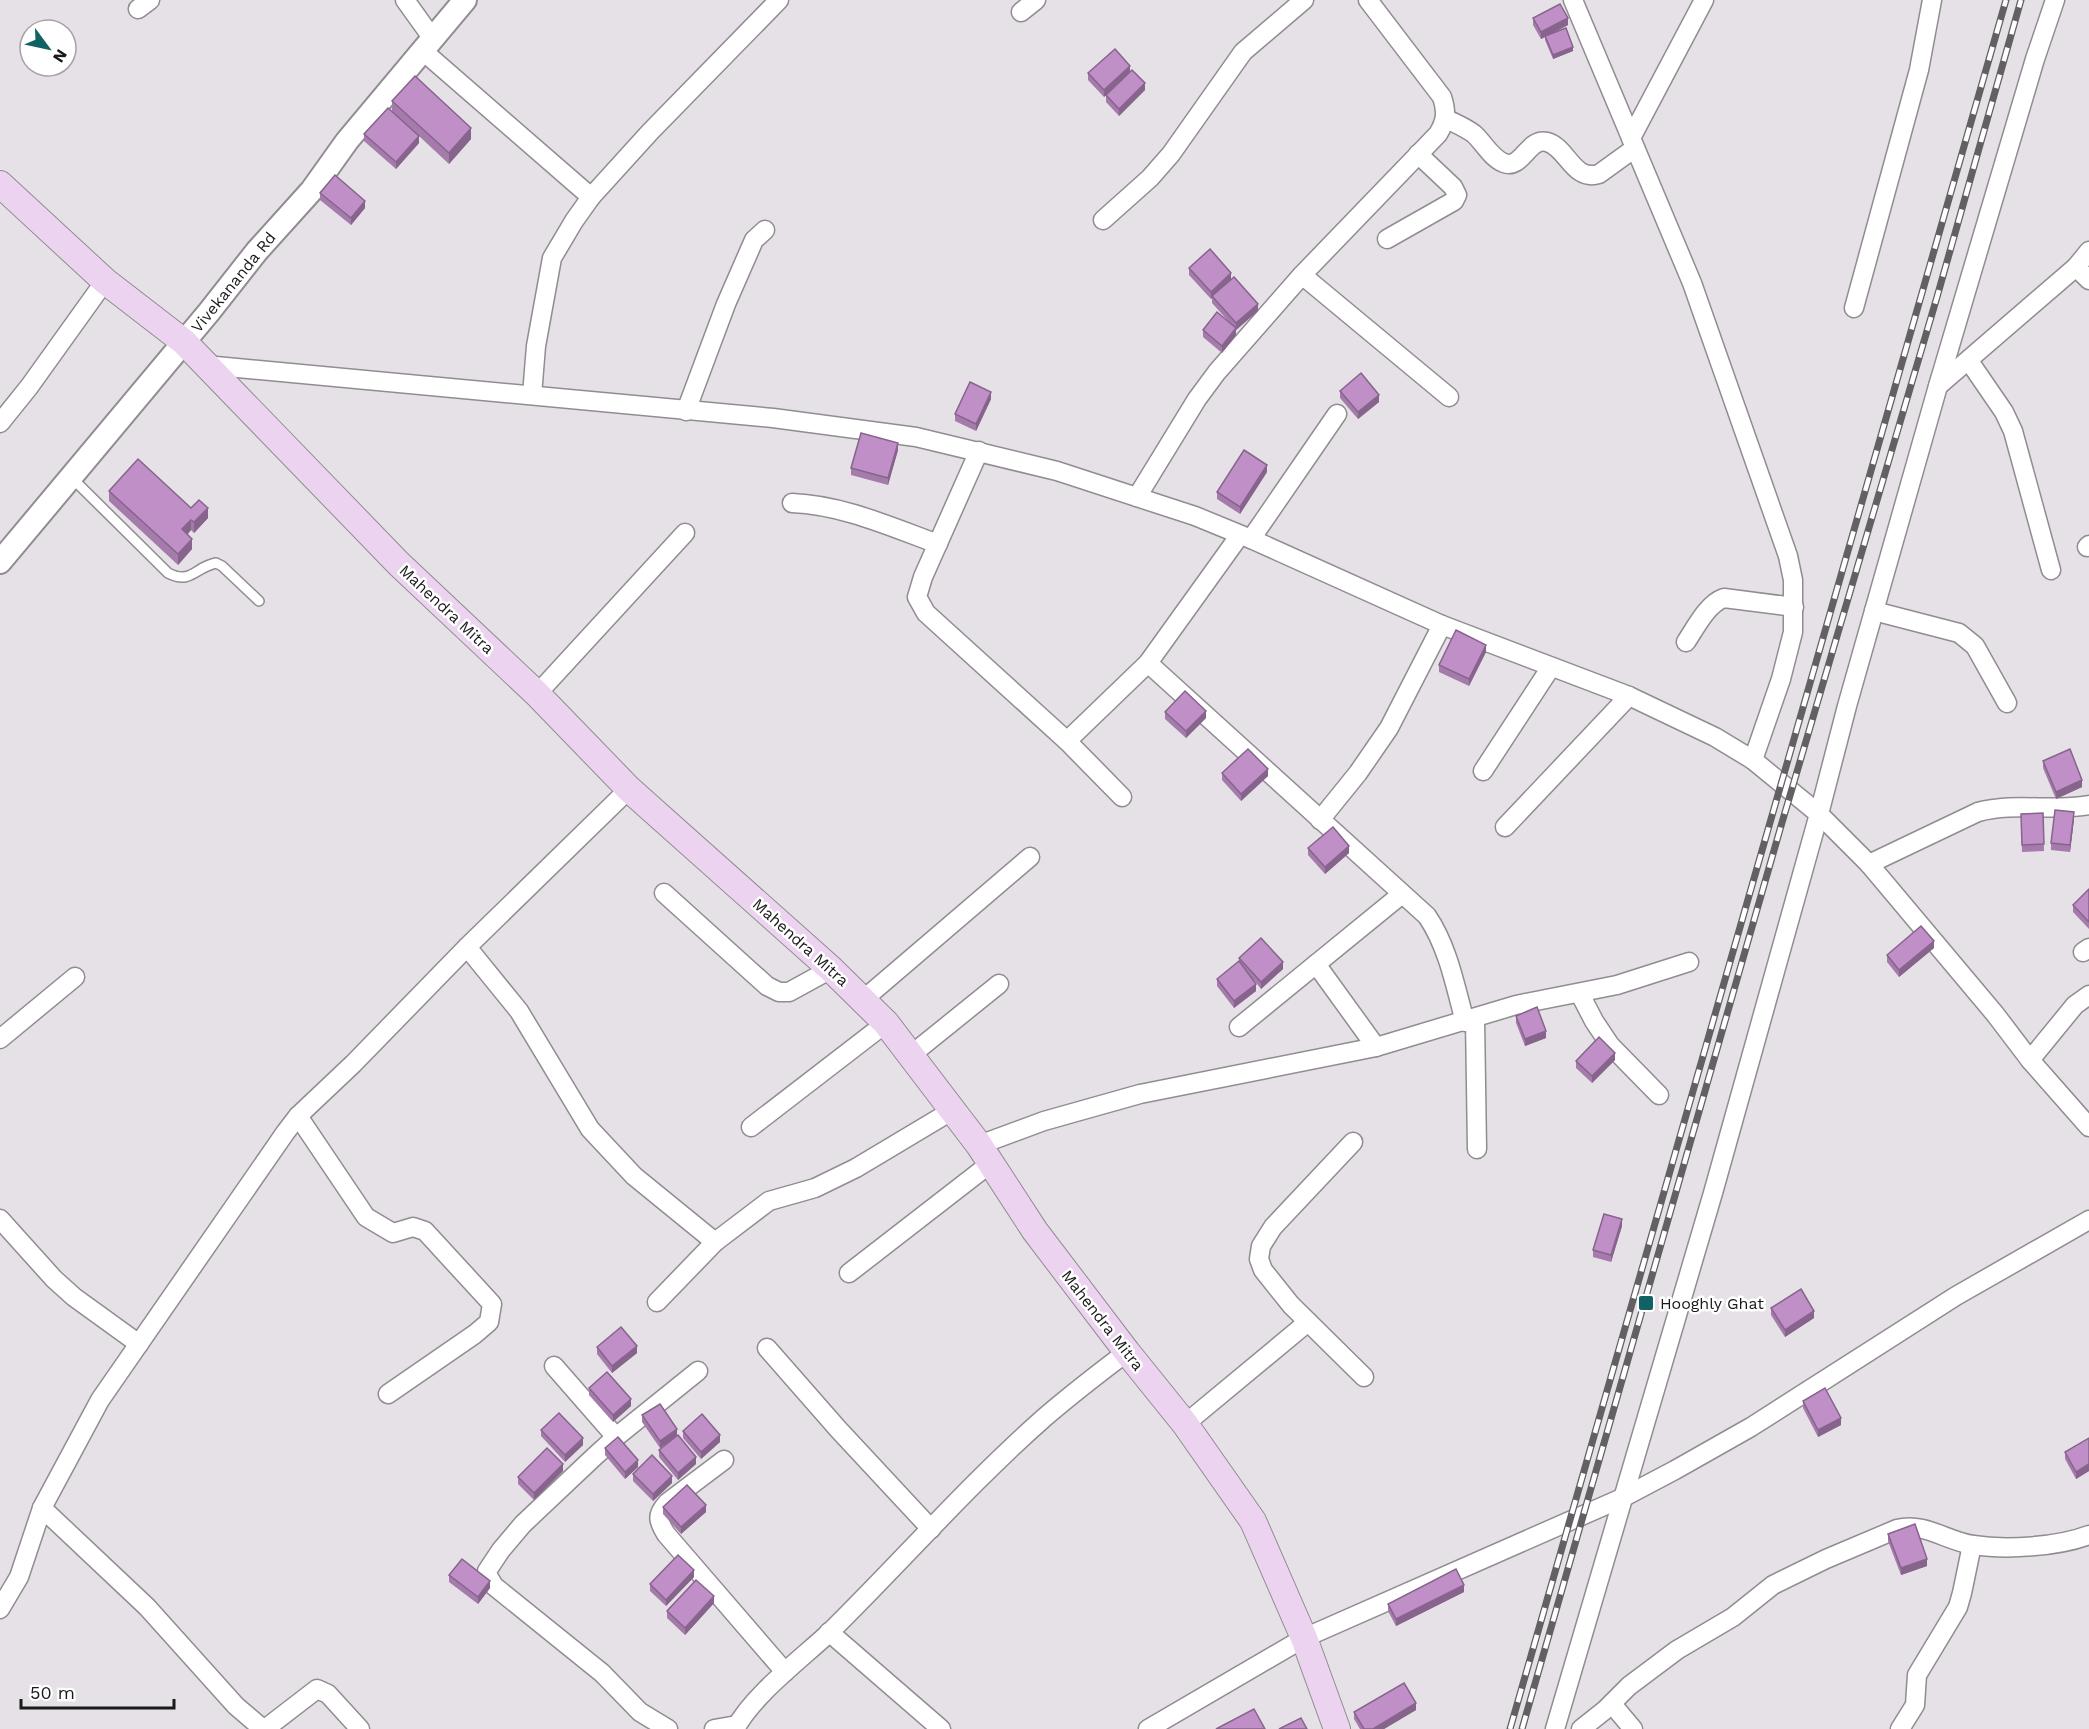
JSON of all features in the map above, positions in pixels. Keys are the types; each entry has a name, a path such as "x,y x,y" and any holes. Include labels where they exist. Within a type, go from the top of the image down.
{"main road":[{"name":"Mahendra Mitra","path":"0,184 105,281 184,342 399,564 537,694 629,789 864,999 886,1023 985,1154 1035,1231 1185,1424 1253,1521 1304,1638 1336,1729"}],"street":[{"path":"405,0 428,45 591,197"},
{"name":"Vivekananda Rd","path":"0,562 257,251 312,190 347,141 465,0"},
{"path":"532,395 536,346 552,258 591,197 650,132 779,0"},
{"path":"1021,12 1036,0"},
{"path":"1103,220 1150,178 1171,154 1243,52 1304,0"},
{"path":"1137,497 1197,399 1267,313 1438,134 1444,124 1446,109 1442,98 1368,0"},
{"path":"1573,0 1692,283 1788,556 1793,580 1793,632 1781,679 1753,760"},
{"path":"1445,118 1474,134 1494,156 1509,165 1515,163 1534,144 1542,141 1550,143 1580,172 1593,176 1599,174 1633,143 1704,0"},
{"path":"1854,308 1919,70 1932,0"},
{"path":"1556,1729 1716,1182 1938,386 2035,59 2055,0"},
{"path":"1387,239 1454,201 1457,195 1453,187 1418,154"},
{"path":"686,411 730,293 754,240 765,230"},
{"path":"1938,386 2083,274 2089,251"},
{"path":"1302,275 1449,397"},
{"path":"0,423 29,387 105,281"},
{"path":"1969,361 2004,412 2013,431 2051,570"},
{"path":"205,364 773,418 916,437 1057,471 1195,516 1442,625 1629,696 1715,737 1753,760 1819,814 1869,864 1995,1014 2030,1060 2089,1127"},
{"path":"1067,741 1148,663 1246,537 1337,414"},
{"path":"979,451 923,577 917,597 926,613 1067,741 1122,797"},
{"path":"792,503 811,504 844,511 938,544"},
{"path":"537,694 685,533"},
{"path":"1686,642 1711,606 1724,598 1794,607"},
{"path":"1874,611 1959,633 1975,646 2007,703"},
{"path":"1320,820 1358,773 1389,728 1442,625"},
{"path":"1148,663 1427,916 1446,953 1470,1020 1477,1149"},
{"path":"1483,771 1551,667"},
{"path":"1505,827 1629,696"},
{"path":"0,1609 19,1577 42,1509 100,1400 298,1116 629,789"},
{"path":"1869,864 1978,812 1992,808 2011,806 2072,808 2089,805"},
{"path":"864,999 1030,857"},
{"path":"664,893 767,987 779,992 789,992 831,969"},
{"path":"1239,1028 1402,894"},
{"path":"467,947 519,1011 590,1129 634,1176 715,1242"},
{"path":"849,1273 985,1154 1044,1121 1140,1094 1376,1047 1516,1005 1617,985 1689,962"},
{"path":"1316,964 1376,1047"},
{"path":"0,1039 75,977"},
{"path":"911,1055 999,984"},
{"path":"1580,994 1610,1045 1659,1095"},
{"path":"2030,1060 2075,1005 2089,995"},
{"path":"751,1127 886,1023"},
{"path":"657,1302 715,1242 769,1201 815,1188 836,1178 953,1110"},
{"path":"298,1116 366,1217 393,1233 413,1227 425,1231 492,1304 489,1322 388,1394"},
{"path":"1353,1142 1272,1227 1261,1246 1259,1258 1263,1270 1291,1305 1364,1377"},
{"path":"0,1219 54,1279 74,1297 139,1344"},
{"path":"1148,1729 1304,1638 1622,1498 1750,1427 1956,1296 2089,1220"},
{"path":"1185,1424 1308,1322"},
{"path":"767,1348 838,1429 932,1529"},
{"path":"714,1729 736,1727 785,1672 829,1632 1044,1418 1127,1352"},
{"path":"554,1366 616,1437"},
{"path":"668,1729 640,1712 602,1674 494,1586 487,1571 523,1524 616,1437 699,1371"},
{"path":"724,1460 667,1503 658,1516 659,1522 666,1534 785,1672"},
{"path":"42,1509 147,1606 236,1706 264,1729 317,1689 328,1694 360,1729"},
{"path":"1581,1729 1629,1686 1677,1650 1744,1609 1773,1585 1826,1559 1897,1529 1908,1527 1938,1533 1972,1545 2008,1547 2052,1543 2089,1535"},
{"path":"1900,1729 1915,1705 1917,1675 1958,1607 1972,1545"},
{"path":"829,1632 941,1729"},
{"path":"1611,1704 1633,1729"}],"lane":[{"path":"71,477 168,573 177,578 186,578 216,563 259,601"}],"building":[{"path":"1560,4 1568,18 1541,32 1533,18"},
{"path":"1566,28 1573,47 1553,55 1545,36"},
{"path":"1115,49 1130,66 1104,90 1088,73"},
{"path":"1132,70 1145,83 1119,109 1106,95"},
{"path":"415,76 471,128 449,153 392,101"},
{"path":"388,108 419,136 396,162 364,134"},
{"path":"335,175 365,201 351,218 320,193"},
{"path":"1210,249 1231,273 1211,292 1189,268"},
{"path":"1234,277 1258,304 1236,323 1212,296"},
{"path":"1217,312 1236,328 1222,346 1203,330"},
{"path":"1361,373 1379,395 1358,412 1340,391"},
{"path":"970,382 991,392 976,424 955,414"},
{"path":"861,433 898,443 888,478 851,468"},
{"path":"1244,450 1267,465 1240,507 1217,492"},
{"path":"138,459 191,508 199,500 208,508 194,522 191,520 182,529 192,539 178,554 109,491"},
{"path":"1456,630 1486,645 1469,679 1439,665"},
{"path":"1185,691 1206,711 1186,731 1165,712"},
{"path":"1248,749 1268,769 1241,794 1222,773"},
{"path":"2070,749 2082,780 2056,792 2043,761"},
{"path":"2055,810 2074,812 2070,845 2051,843"},
{"path":"2043,813 2044,844 2022,845 2021,814"},
{"path":"1333,827 1349,846 1325,867 1308,848"},
{"path":"2089,889 2089,922 2073,905"},
{"path":"1921,926 1934,941 1899,970 1887,955"},
{"path":"1261,938 1283,962 1261,982 1239,958"},
{"path":"1239,961 1256,984 1234,1001 1217,979"},
{"path":"1537,1007 1546,1031 1525,1039 1516,1016"},
{"path":"1599,1037 1615,1053 1592,1076 1576,1061"},
{"path":"1604,1214 1622,1219 1611,1255 1593,1250"},
{"path":"1801,1289 1814,1311 1785,1330 1771,1308"},
{"path":"621,1327 637,1346 612,1366 597,1347"},
{"path":"607,1372 631,1399 613,1415 589,1388"},
{"path":"1825,1388 1841,1418 1818,1430 1803,1401"},
{"path":"660,1404 677,1429 660,1441 642,1415"},
{"path":"559,1413 583,1438 565,1455 541,1430"},
{"path":"702,1414 720,1435 701,1452 683,1431"},
{"path":"678,1435 696,1457 678,1473 659,1450"},
{"path":"618,1437 638,1460 625,1472 605,1448"},
{"path":"2089,1438 2089,1464 2076,1472 2065,1452"},
{"path":"547,1448 563,1464 534,1493 518,1477"},
{"path":"652,1455 672,1476 653,1494 633,1474"},
{"path":"687,1485 706,1505 681,1527 663,1507"},
{"path":"1915,1524 1927,1559 1901,1568 1888,1534"},
{"path":"678,1555 694,1570 666,1600 650,1584"},
{"path":"462,1559 490,1581 478,1597 449,1575"},
{"path":"1456,1569 1464,1585 1396,1619 1388,1604"},
{"path":"696,1580 714,1596 685,1628 667,1611"},
{"path":"1404,1683 1416,1703 1373,1729 1364,1729 1354,1712"},
{"path":"1254,1709 1265,1729 1216,1729"},
{"path":"1301,1718 1307,1729 1279,1729"}],"railway":[{"path":"1510,1729 2006,0"},
{"path":"1522,1729 2021,0"}],"place":[{"name":"Hooghly Ghat","path":"1646,1303"}]}
